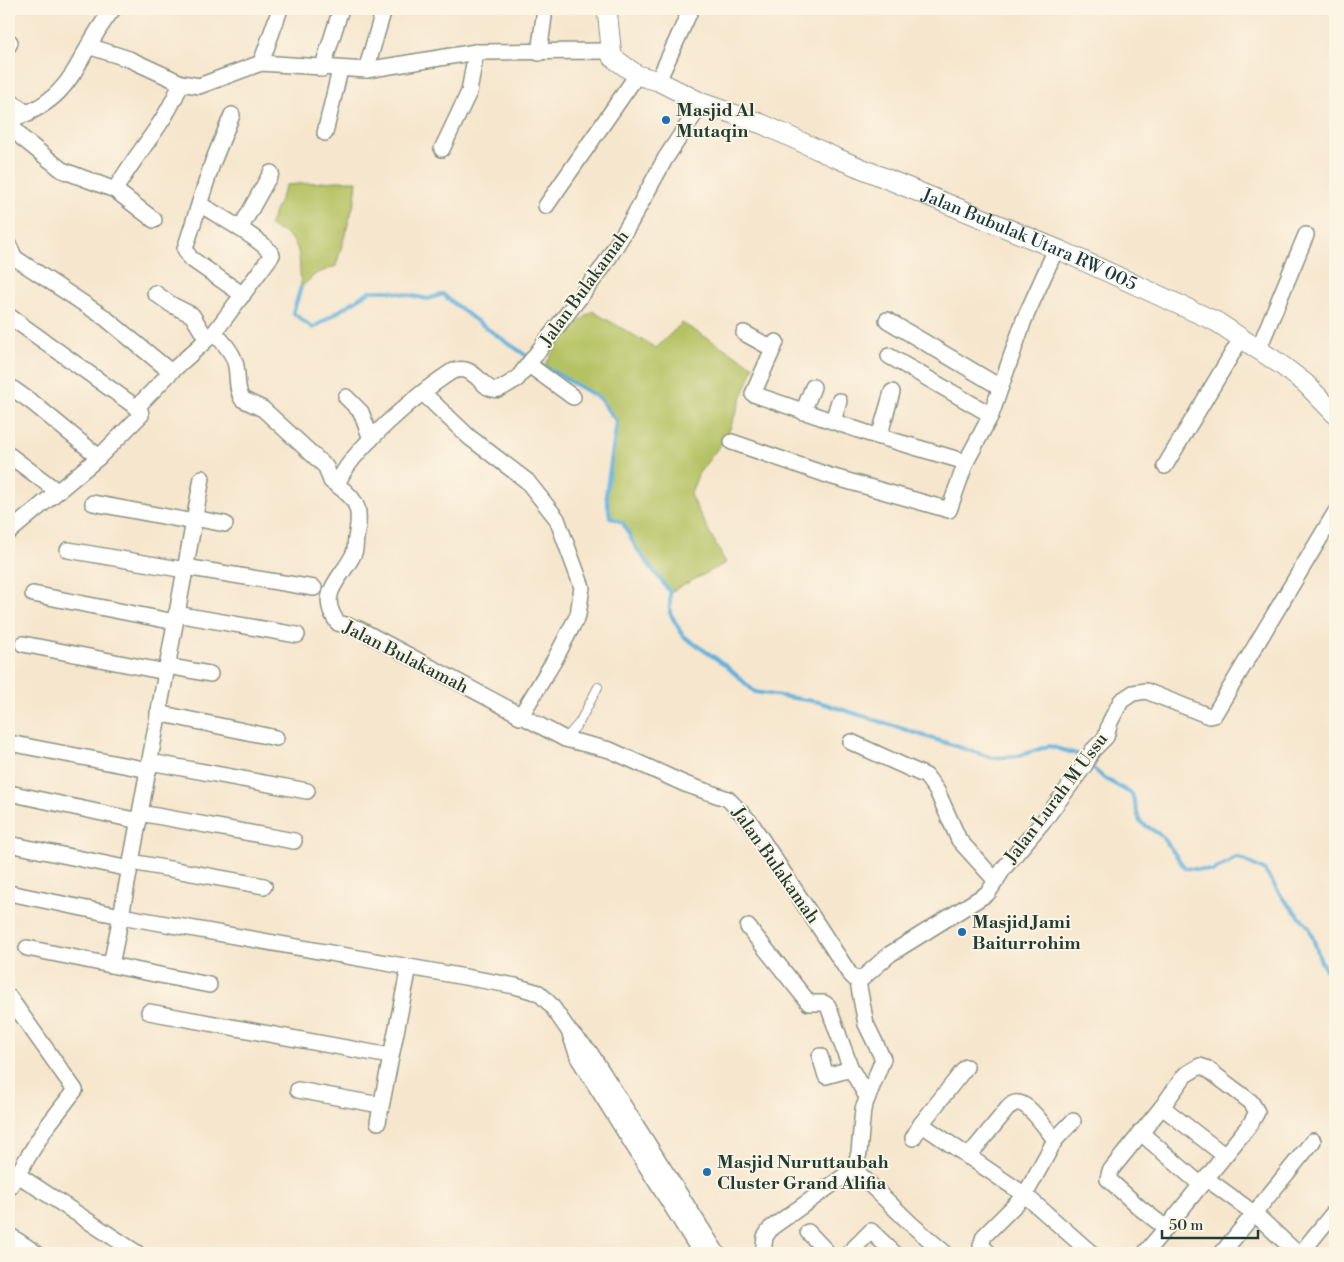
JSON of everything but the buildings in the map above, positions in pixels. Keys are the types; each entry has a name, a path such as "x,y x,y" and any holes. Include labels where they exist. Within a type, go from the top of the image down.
{"street":[{"path":"113,9 88,46 66,84 49,102 28,114 9,121 22,138 62,170 115,190 154,220"},
{"path":"261,63 280,9"},
{"path":"322,69 341,9"},
{"path":"366,70 384,9"},
{"path":"546,206 637,75 612,56 607,9"},
{"path":"658,81 691,9"},
{"path":"539,53 544,17"},
{"path":"88,46 129,59 181,83 199,86 261,63 322,69 366,70 476,52 610,51"},
{"path":"442,149 469,92 476,52"},
{"path":"324,133 340,70"},
{"name":"Jalan Bubulak Utara RW 005","path":"637,75 658,81 702,103 762,124 834,157 1056,249 1201,314 1259,348 1304,383 1335,414"},
{"path":"115,190 135,157 169,112 181,83"},
{"path":"9,100 28,114"},
{"name":"Jalan Bulakamah","path":"702,103 665,159 630,223 603,266 575,300 517,379 498,389 485,384 467,369 462,368 451,372 423,393 371,439 336,485 356,503 360,524 355,551 336,578 331,590 330,608 338,623 359,629 520,717 565,739 610,750 728,799 736,806 750,823 849,973 858,982 866,1024 883,1059 863,1108 859,1153 854,1169"},
{"path":"232,115 212,164 201,205 185,249 190,258 243,295"},
{"path":"240,229 271,173"},
{"path":"136,408 210,336 272,255 267,248 201,205"},
{"path":"1259,348 1306,235"},
{"path":"732,442 830,476 949,510 966,462 990,414 1024,320 1056,249"},
{"path":"11,257 104,316 171,372"},
{"path":"156,292 172,305 192,316 210,336 224,341 235,362 238,386 242,399 263,409 326,467 330,481 336,485"},
{"path":"9,316 136,408 141,415 99,457 12,525"},
{"path":"888,320 1000,388"},
{"path":"744,333 775,346 753,394 879,437 966,462"},
{"path":"1165,466 1242,337"},
{"path":"889,356 990,414"},
{"path":"529,365 573,397"},
{"path":"9,386 33,402 99,457"},
{"path":"804,412 813,387"},
{"path":"879,437 892,392"},
{"path":"423,393 469,438 527,481 558,519 582,587 578,615 555,659 520,717"},
{"path":"346,397 361,412 371,439"},
{"path":"833,422 840,401"},
{"path":"9,455 57,491"},
{"path":"111,966 202,478"},
{"path":"93,503 225,524"},
{"name":"Jalan Lurah M Ussu","path":"858,982 890,954 988,893 1087,763 1092,751 1106,737 1110,722 1121,701 1133,693 1146,691 1209,716 1214,715 1335,513"},
{"path":"68,550 314,588"},
{"path":"33,594 176,618 297,635"},
{"path":"22,644 166,669 210,674"},
{"path":"158,713 276,738"},
{"path":"850,742 926,776 937,791 959,840 996,881"},
{"path":"9,743 307,791"},
{"path":"9,793 139,817 294,841"},
{"path":"9,844 264,886"},
{"path":"9,893 121,916 515,986 539,993 551,1005 569,1031 590,1051 716,1253"},
{"path":"748,927 808,1003 824,1003 828,1006 852,1069 867,1097"},
{"path":"26,948 209,986"},
{"path":"378,1122 409,967"},
{"path":"9,997 75,1090 45,1129 9,1188"},
{"path":"149,1012 390,1056"},
{"path":"569,1031 579,1059 701,1253"},
{"path":"820,1056 826,1076 852,1069"},
{"path":"912,1138 966,1066"},
{"path":"1145,1253 1166,1228 1204,1182 1257,1112 1251,1102 1206,1068 1200,1066 1187,1072 1162,1107 1110,1171 1108,1179 1140,1208 1166,1228"},
{"path":"298,1090 380,1105"},
{"path":"968,1157 1015,1102 1021,1103 1028,1108 1055,1140"},
{"path":"1162,1107 1224,1155"},
{"path":"989,1253 982,1245 984,1236 1025,1195 1055,1140 1073,1122"},
{"path":"921,1124 1025,1195 1091,1253"},
{"path":"1140,1132 1204,1182 1255,1214 1297,1253"},
{"path":"1222,1253 1313,1141"},
{"path":"763,1253 765,1237 771,1228 854,1169 911,1224 945,1253"},
{"path":"18,1175 137,1253"},
{"path":"1301,1253 1335,1212"},
{"path":"849,1253 871,1231 894,1253"},
{"path":"808,1232 828,1253"},
{"path":"9,1235 36,1253"}],"lane":[{"path":"565,739 579,723 598,687"}],"green space":[{"path":"357,181 355,200 336,266 316,274 301,287 299,256 294,242 281,231 269,226 286,185"},
{"path":"592,311 656,348 682,323 754,366 727,436 699,473 690,495 726,563 670,592 636,548 623,523 610,517 606,494 617,422 599,398 545,365 564,335"}],"waterway":[{"path":"301,287 293,313 313,328 370,291 389,291 428,299 443,294 474,319 528,357"},
{"path":"538,363 599,398 617,422 606,494 610,517 623,523 636,548 670,592 670,613 683,636 724,664 755,692 819,702 993,758 1018,756 1049,746 1080,755 1084,760"},
{"path":"1089,765 1104,778 1132,794 1140,822 1162,836 1185,868 1213,871 1237,857 1264,870 1284,900 1309,927 1322,964 1335,982"}],"place":[{"name":"Masjid Al Mutaqin","path":"666,120"},
{"name":"Masjid Jami Baiturrohim","path":"962,932"},
{"name":"Masjid Nuruttaubah Cluster Grand Alifia","path":"707,1172"}]}
